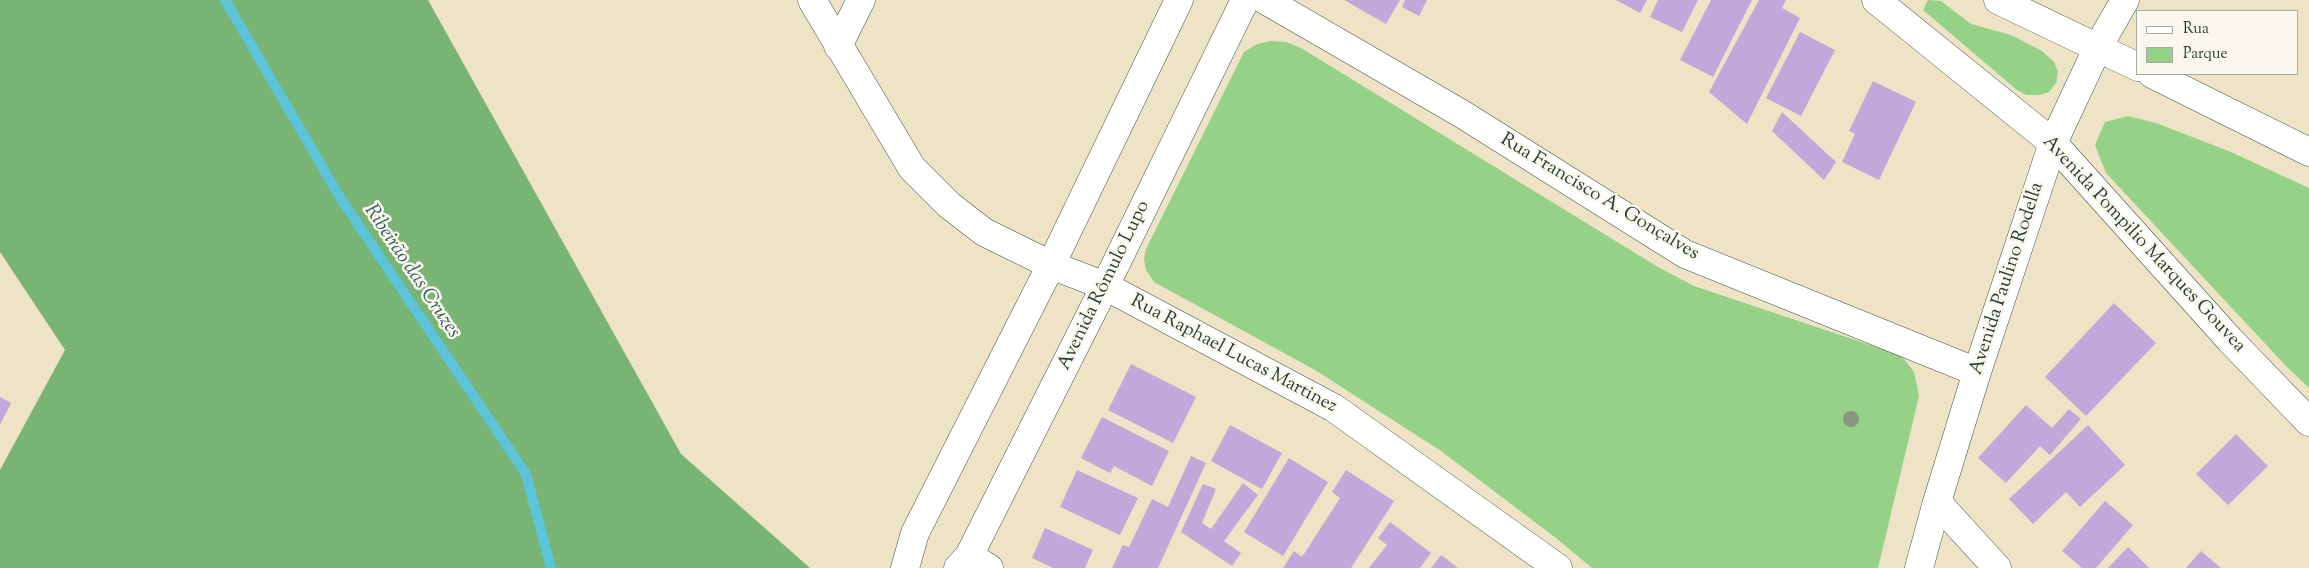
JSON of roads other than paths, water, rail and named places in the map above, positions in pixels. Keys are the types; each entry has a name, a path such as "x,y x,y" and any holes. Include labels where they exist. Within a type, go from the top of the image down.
{"street":[{"name":"Rua Raphael Lucas Martinez","path":"812,0 912,168 949,205 984,232 1051,265 1105,286 1334,408 1558,568"},
{"path":"838,46 861,0"},
{"path":"905,568 914,534 1051,265 1179,0"},
{"name":"Avenida Rômulo Lupo","path":"972,564 1245,0"},
{"name":"Rua Francisco A. Gonçalves","path":"1265,0 1462,114 1685,254 1977,372"},
{"name":"Avenida Pompilio Marques Gouvea","path":"1876,0 2053,143 2230,340 2309,422"},
{"path":"1998,0 2136,66"},
{"name":"Avenida Paulino Rodella","path":"1919,568 1977,372 2053,143 2098,47 2125,0"},
{"path":"2154,75 2309,152"},
{"path":"1937,502 1997,568"}],"waterway":[{"name":"Ribeirão das Cruzes","path":"225,0 341,199 526,474 551,568"}]}
